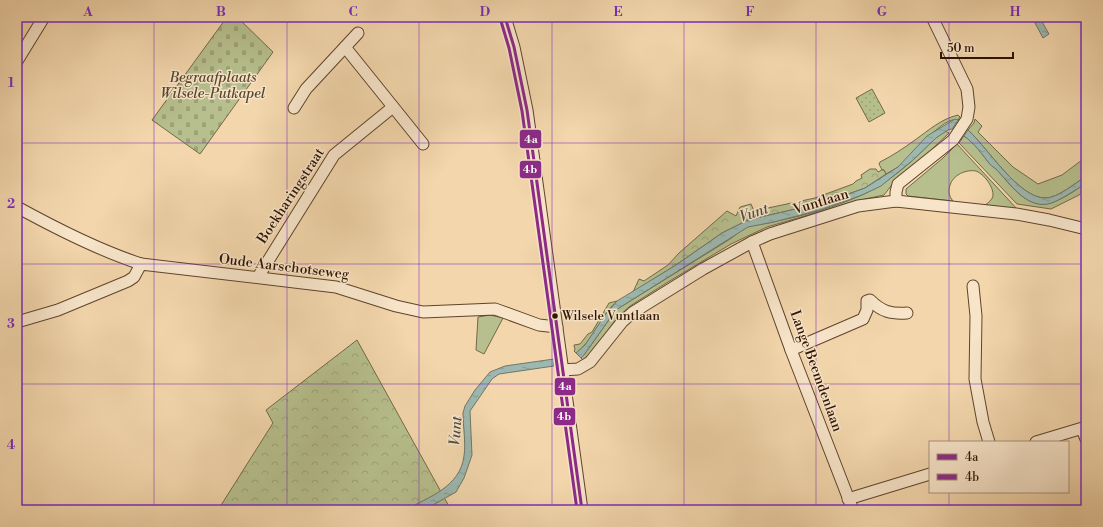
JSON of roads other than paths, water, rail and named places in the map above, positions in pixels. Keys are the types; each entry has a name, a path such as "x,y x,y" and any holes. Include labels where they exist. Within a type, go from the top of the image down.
{"street":[{"path":"17,61 44,17"},
{"path":"505,17 514,47 527,110 582,510"},
{"path":"896,201 898,184 942,150 956,137 967,119 969,107 967,89 932,17"},
{"path":"294,108 306,89 329,62 358,33"},
{"path":"345,47 423,144"},
{"name":"Boekharingstraat","path":"258,277 334,155 393,107"},
{"name":"Vuntlaan","path":"562,369 584,367 598,353 622,322 632,313 703,269 752,242 792,227 858,206 896,201 1016,214 1086,229"},
{"name":"Oude Aarschotseweg","path":"17,207 53,227 125,259 141,264 336,286 396,306 424,312 495,309 539,325 557,327"},
{"name":"Lange Beemdenlaan","path":"752,242 791,350 853,510"},
{"path":"17,322 58,310 128,281 134,277 141,264"},
{"path":"973,286 976,316 975,379 983,422 989,441"},
{"path":"863,319 867,310 867,301 870,300 877,307 886,312 907,314"},
{"path":"791,350 863,319 886,312"},
{"path":"1041,441 1085,432"},
{"path":"848,499 929,474"}],"water":[{"path":"1041,20 1049,34 1043,38 1035,23"},
{"path":"955,119 958,120 952,129 936,138 913,160 881,186 862,195 820,210 748,227 619,308 613,314 584,355 581,358 576,353 585,345 605,315 617,301 676,265 722,233 748,220 826,202 865,188 898,167 927,136"},
{"path":"968,130 1014,181 1025,190 1036,196 1046,198 1055,196 1086,176 1086,183 1052,203 1040,204 1032,202 1019,193 964,136"},
{"path":"554,359 554,366 499,374 492,379 470,411 472,455 464,478 456,492 424,510 405,510 442,490 456,476 461,467 465,451 463,413 465,406 475,390 490,372 505,366"}],"place":[{"name":"Wilsele Vuntlaan","path":"555,316"}],"park label":[{"name":"Begraafplaats Wilsele-Putkapel","path":"213,86"}],"water label":[{"name":"Vunt","path":"754,213"},
{"name":"Vunt","path":"456,431"}]}
